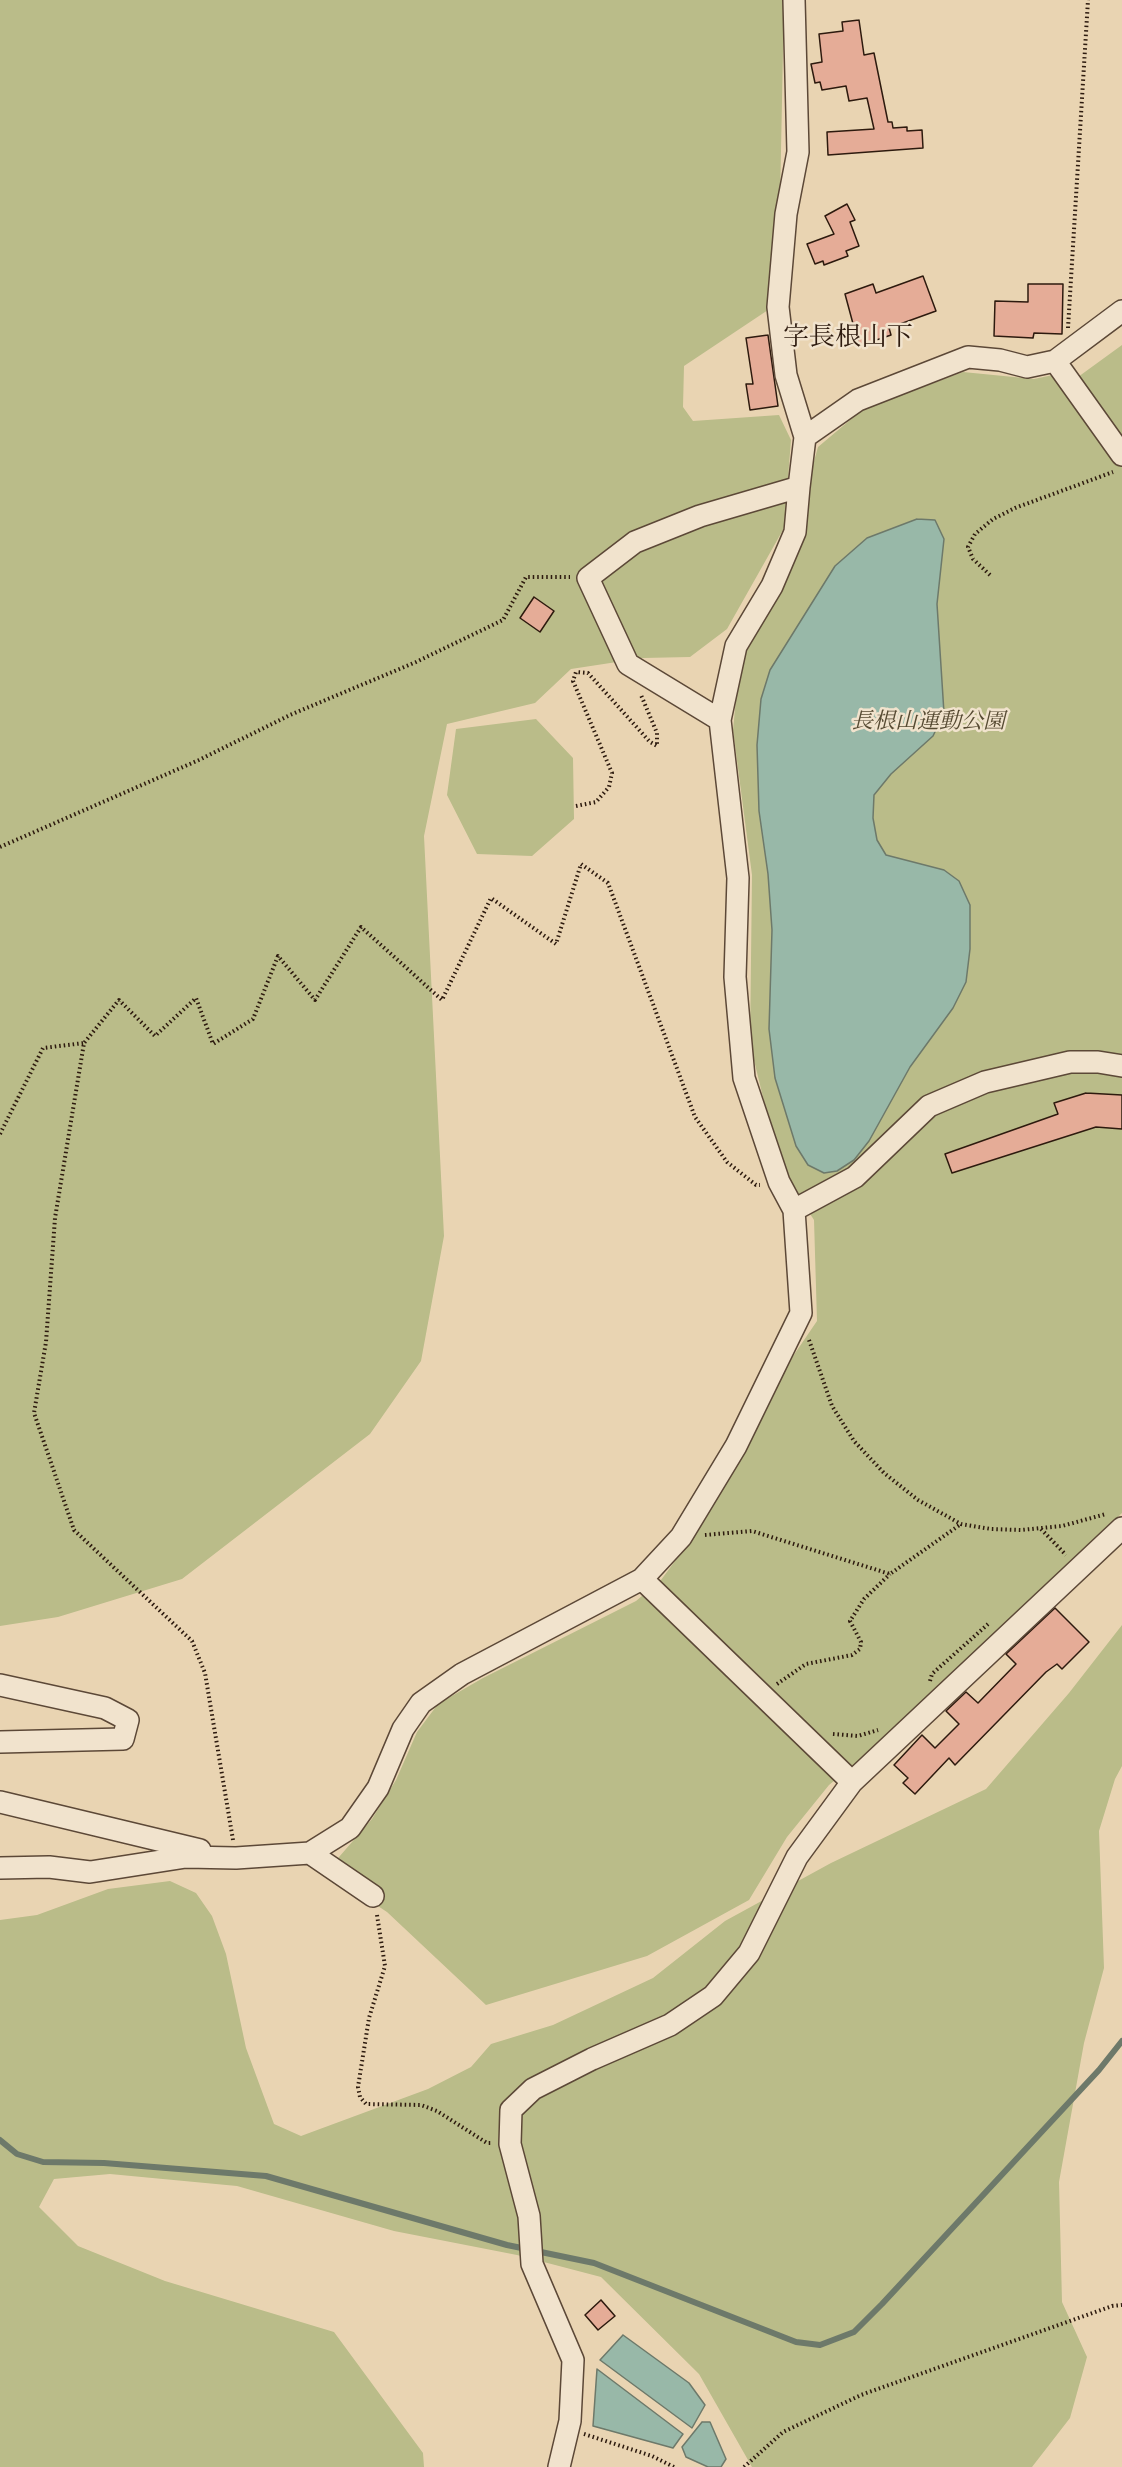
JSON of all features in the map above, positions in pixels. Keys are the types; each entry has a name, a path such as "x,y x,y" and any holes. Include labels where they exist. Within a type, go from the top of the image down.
{"street":[{"path":"0,1868 49,1867 90,1872 186,1857 236,1858 310,1853 350,1828 378,1788 403,1729 421,1703 462,1674 642,1578 681,1537 736,1446 801,1313 794,1210 778,1182 744,1078 735,977 738,878 720,720 736,646 772,586 795,532 805,437 786,375 778,307 786,214 798,152 794,0"},
{"path":"805,437 858,400 968,357 1000,360 1027,367 1061,357 1122,311"},
{"path":"1061,357 1122,455"},
{"path":"720,720 628,664 588,578 635,542 700,516 799,487"},
{"path":"794,1210 855,1177 929,1106 985,1082 1070,1062 1098,1062 1122,1066"},
{"path":"559,2467 573,2395 573,2360 532,2255 529,2216 510,2144 511,2110 533,2089 592,2059 670,2025 714,1996 749,1953 797,1857 852,1782 1087,1558 1114,1524"},
{"path":"642,1578 852,1782"},
{"path":"0,1685 105,1708 128,1720 123,1739 0,1742"},
{"path":"0,1802 236,1858"},
{"path":"310,1853 373,1896"}],"path":[{"path":"1061,357 1088,0"},
{"path":"990,575 973,560 968,547 975,534 993,519 1122,468"},
{"path":"0,847 199,760 290,715 416,662 503,621 526,577 588,578"},
{"path":"576,806 596,802 609,787 612,773 573,681 576,672 588,673 650,742 657,746 657,733 640,694"},
{"path":"236,1858 205,1673 192,1641 74,1530 34,1413 46,1342 55,1218 84,1043 119,1000 155,1036 196,998 213,1044 253,1019 278,956 315,1000 362,927 442,1000 491,898 556,944 581,864 608,883 695,1117 727,1162 756,1185 778,1182"},
{"path":"0,1134 43,1048 84,1043"},
{"path":"801,1313 832,1406 854,1441 884,1473 909,1493 961,1524 991,1529 1041,1528 1114,1512 1114,1524"},
{"path":"783,1694 774,1685 806,1664 852,1655 860,1649 861,1642 850,1621 864,1599 890,1574 961,1524"},
{"path":"1041,1528 1066,1555"},
{"path":"681,1537 752,1531 890,1574"},
{"path":"1057,1563 1074,1548"},
{"path":"929,1683 932,1674 994,1618"},
{"path":"826,1731 837,1736 858,1736 886,1727"},
{"path":"373,1896 385,1966 369,2018 358,2087 360,2097 366,2104 421,2105 437,2111 487,2143 510,2144"},
{"path":"744,2467 783,2432 861,2395 1112,2306 1122,2306"},
{"path":"568,2429 652,2456 674,2467"}],"green space":[{"path":"0,0 784,0 780,201 771,308 684,366 683,407 693,421 779,415 791,440 784,528 727,629 690,657 643,658 571,669 535,703 447,724 424,836 444,1236 421,1361 370,1434 182,1579 58,1617 0,1626"},
{"name":"長根山運動公園","path":"1122,345 1122,1513 898,1728 829,1785 787,1837 749,1900 647,1956 486,2005 387,1912 326,1872 372,1819 396,1780 417,1732 438,1704 483,1678 636,1601 661,1580 701,1526 725,1486 787,1365 817,1321 814,1220 790,1183 764,1101 750,1044 752,875 733,730 737,688 746,652 775,600 818,447 862,410 963,372 1034,379 1053,375 1078,377"},
{"path":"536,719 573,758 574,819 532,856 477,854 447,795 456,729"},
{"path":"1122,1625 1122,1766 1115,1779 1099,1831 1104,1968 1084,2043 1059,2182 1062,2302 1087,2357 1070,2418 1032,2467 752,2467 699,2374 601,2277 517,2255 394,2231 237,2186 110,2174 54,2179 39,2207 78,2246 165,2281 334,2332 423,2453 424,2467 0,2467 0,1920 37,1915 108,1889 170,1881 196,1893 212,1916 226,1954 246,2048 274,2124 301,2136 428,2089 471,2067 491,2044 553,2025 653,1978 725,1921 831,1863 986,1789 1069,1693"}],"shaded area":[{"path":"917,519 935,520 944,539 937,604 944,713 933,736 891,774 874,795 873,818 877,840 886,855 944,870 959,881 970,905 970,949 966,982 953,1008 910,1067 869,1141 854,1160 837,1171 824,1173 808,1165 796,1146 775,1078 769,1029 772,930 768,874 759,811 757,745 761,699 770,670 835,566 867,538"},
{"path":"623,2335 689,2383 705,2405 692,2428 600,2360"},
{"path":"597,2369 683,2434 673,2448 593,2426"},
{"path":"702,2422 710,2422 726,2459 721,2467 708,2467 686,2457 682,2447"}],"building":[{"path":"859,20 864,55 874,53 888,122 892,122 893,128 907,127 907,131 922,130 923,148 828,155 827,132 874,129 867,98 849,101 846,86 822,90 820,82 815,83 811,64 822,62 819,34 843,31 842,22"},
{"path":"847,204 855,220 850,222 859,246 846,251 848,256 824,265 823,261 815,264 807,244 834,234 825,216"},
{"path":"923,276 936,311 889,328 891,335 859,346 845,294 873,284 876,293"},
{"path":"1028,284 1063,284 1062,334 1034,333 1033,338 994,336 995,301 1028,302"},
{"path":"768,335 778,406 750,410 746,384 753,384 746,338"},
{"path":"534,597 554,611 540,632 520,618"},
{"path":"1086,1093 1122,1095 1122,1129 1096,1127 952,1173 945,1154 1058,1114 1054,1103"},
{"path":"1055,1608 1089,1642 1062,1669 1057,1664 1046,1672 955,1765 949,1758 915,1794 903,1783 908,1778 894,1765 922,1735 935,1748 959,1724 946,1711 966,1692 978,1703 1016,1664 1006,1654"},
{"path":"601,2300 615,2316 598,2330 585,2315"}],"waterway":[{"path":"0,2140 17,2154 43,2162 104,2163 266,2176 507,2245 594,2263 796,2342 820,2345 854,2332 882,2304 1099,2070 1122,2041"}],"district":[{"name":"字長根山下","path":"848,341"}]}
